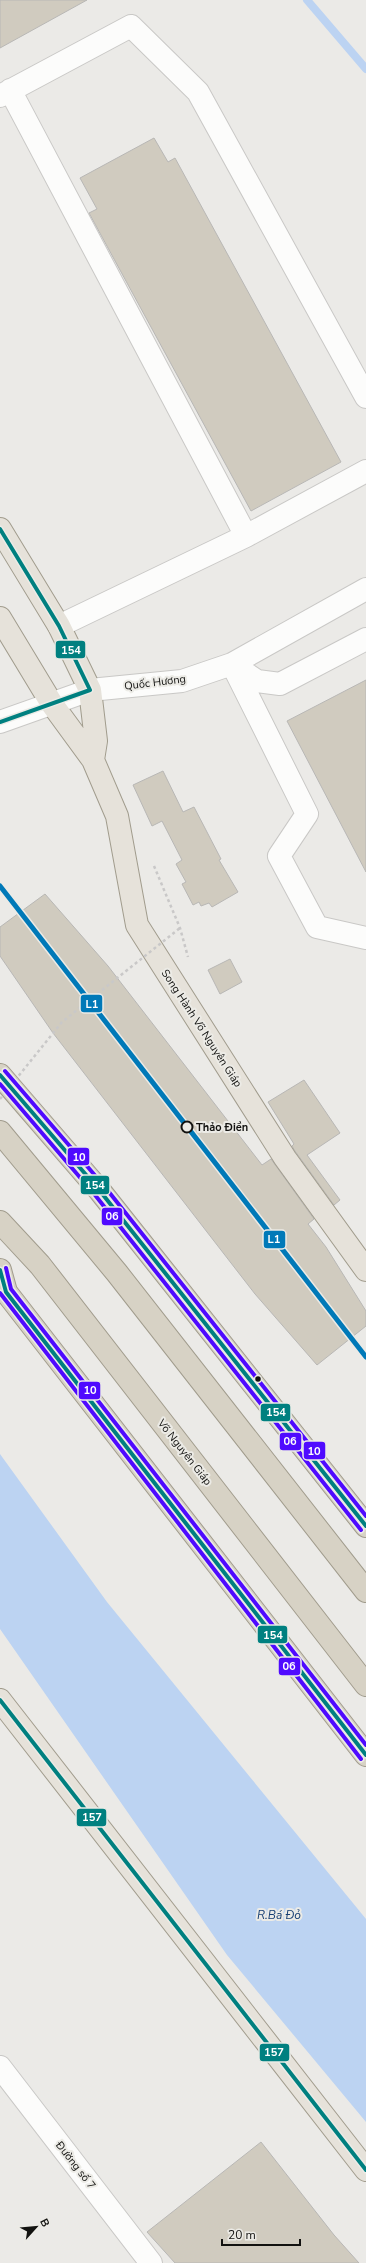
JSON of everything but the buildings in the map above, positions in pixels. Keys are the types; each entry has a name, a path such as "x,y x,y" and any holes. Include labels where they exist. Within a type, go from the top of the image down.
{"highway":[{"path":"0,1075 100,1191 366,1526"},
{"path":"0,1132 117,1273 366,1591"},
{"name":"Võ Nguyên Giáp","path":"0,1222 40,1265 366,1685"},
{"path":"0,1270 6,1292 366,1755"}],"main road":[{"path":"0,529 59,626 90,690 96,742 93,760"},
{"name":"Song Hành Võ Nguyên Giáp","path":"0,618 52,704 93,760 117,816 137,925 285,1158 366,1270"},
{"path":"0,1700 366,2170"}],"street":[{"path":"246,536 5,93 131,26 198,92 366,397"},
{"path":"59,626 246,536 366,471"},
{"name":"Quốc Hương","path":"0,722 90,690 182,681 232,664 366,589"},
{"path":"232,664 257,681 280,684 366,639"},
{"path":"232,664 307,814 279,856 317,927 366,938"},
{"name":"Đường số 7","path":"0,2067 151,2263"}],"path":[{"path":"0,1099 62,1022 180,928 154,866"}],"water":[{"name":"R.Bá Đỏ","path":"0,1454 107,1602 366,1919 366,2122 227,1955 0,1629"}],"waterway":[{"path":"307,0 366,69"}],"transit line":[{"name":"154","path":"0,529 59,626 90,690 0,722"},
{"name":"L1","path":"0,886 366,1357"},
{"name":"10","path":"5,1071 105,1187 366,1516"},
{"name":"154","path":"0,1075 100,1191 366,1526"},
{"name":"06","path":"0,1084 95,1195 361,1530"},
{"name":"10","path":"6,1268 11,1289 366,1745"},
{"name":"154","path":"0,1270 6,1292 366,1755"},
{"name":"06","path":"0,1293 361,1759"},
{"name":"157","path":"0,1700 366,2170"}],"place":[{"name":"Thảo Điền","path":"187,1127"}]}
